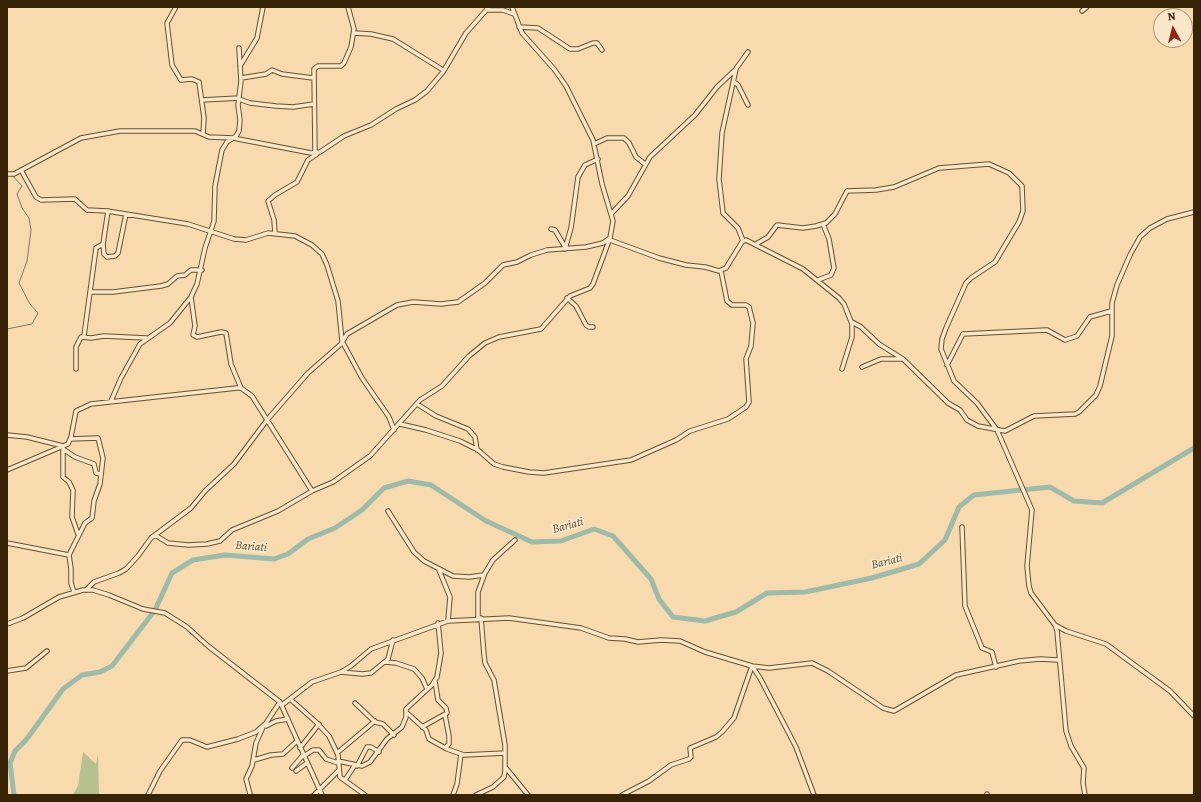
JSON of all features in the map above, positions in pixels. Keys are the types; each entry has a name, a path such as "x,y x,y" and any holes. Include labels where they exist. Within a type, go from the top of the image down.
{"street":[{"path":"176,7 167,23 172,65 181,80 192,79 199,82 202,100 203,134"},
{"path":"240,66 257,38 263,7"},
{"path":"315,153 314,69 316,66 340,66 344,64 351,47 354,33 348,7"},
{"path":"154,535 168,543 188,545 207,544 220,541 232,530 278,510 312,491 333,482 362,463 383,443 417,404 445,383 469,356 485,343 499,337 541,329 546,325 567,298 585,292 593,284 613,229 611,214 602,184 594,144 566,86 554,69 529,42 519,27 512,7"},
{"path":"1082,11 1087,7"},
{"path":"275,233 274,220 268,201 275,194 297,182 308,160 344,136 371,125 396,108 415,100 431,86 444,70 466,33 488,8 503,10 514,14"},
{"path":"519,27 538,28 570,49 578,49 593,43 597,43 602,50"},
{"path":"354,33 371,34 393,39 444,70"},
{"path":"111,401 121,378 140,344 146,338 166,326 191,296 202,270 215,215 215,186 222,150 227,142 234,138 238,133 240,126 239,98 241,78 238,48"},
{"path":"611,214 628,196 645,164 664,142 685,125 717,87 737,68 748,52"},
{"path":"737,68 722,133 719,180 723,213 738,228 743,241"},
{"path":"241,78 265,74 273,70 282,74 313,78"},
{"path":"734,82 738,85 748,105"},
{"path":"202,100 239,98 250,103 293,107 314,104"},
{"path":"7,174 14,174 76,140 91,135 120,131 192,130 209,137 234,138 315,153 320,152"},
{"path":"594,144 607,138 624,138 629,143 636,158 645,164"},
{"path":"565,248 572,223 578,177 585,165 598,159"},
{"path":"756,244 768,237 777,225 803,228 823,224 831,220 847,191 876,190 894,187 939,168 989,164 1009,173 1019,182 1023,192 1022,217 995,262 971,278 964,287 942,339 941,349 954,381 980,407 996,429 1033,513 1026,566 1031,593 1055,624 1066,631 1106,644 1170,691 1194,716"},
{"path":"21,170 36,196 41,200 75,199 87,210 108,211 188,224 234,238 246,240 261,234 275,233 295,236 312,245 322,254 327,265 338,301 342,341 362,378 390,417 394,430"},
{"path":"108,211 103,244 105,256 118,254 126,214"},
{"path":"852,322 861,327 879,344 903,359 948,402 960,410 967,420 978,426 1007,430 1024,420 1039,415 1067,416 1079,412 1096,395 1100,386 1112,336 1111,311 1119,279 1140,237 1150,228 1159,223 1194,212"},
{"path":"818,280 831,275 834,268 829,239 823,224"},
{"path":"551,229 555,230 565,248"},
{"path":"86,590 94,582 126,569 154,535 191,508 205,491 234,464 267,420 315,365 342,341 347,334 380,316 394,306 413,302 432,304 458,302 469,296 485,283 503,265 517,262 547,250 599,244 610,239 678,264 721,271 726,268 743,241"},
{"path":"743,241 746,240 756,244 803,269 818,280 844,304 852,322 852,336 842,370"},
{"path":"76,369 76,347 81,337 84,336 96,248 103,244"},
{"path":"90,292 113,292 161,286 168,284 177,276 186,275 191,270 202,270"},
{"path":"400,424 437,433 460,441 477,450 494,464 509,469 535,473 575,469 631,460 670,443 690,431 728,419 746,408 750,397 745,364 752,336 752,315 746,305 732,305 727,301 721,271"},
{"path":"191,296 196,326 193,335 197,337 221,332 226,333 231,364 241,388 252,396 312,491"},
{"path":"567,298 576,306 586,325 593,327"},
{"path":"947,365 963,334 1047,330 1065,340 1077,336 1090,317 1111,311"},
{"path":"84,336 91,338 104,336 146,338"},
{"path":"862,367 881,359 903,359"},
{"path":"7,470 63,448 70,439 78,410 91,404 241,388"},
{"path":"417,404 436,416 468,429 475,437 477,450"},
{"path":"7,435 27,437 63,448 75,457 94,464 96,473 100,474"},
{"path":"70,439 98,438 103,458 92,518 84,523 69,555 72,569 71,583 74,592"},
{"path":"63,448 63,477 69,482 72,490 72,516 78,534"},
{"path":"388,511 414,552 439,570 461,577 484,575"},
{"path":"962,527 965,606 982,648 992,652 996,667"},
{"path":"476,795 489,790 504,777 506,766 494,680 485,663 478,592 484,575 493,560 515,540"},
{"path":"7,543 69,555"},
{"path":"439,570 450,596 448,621"},
{"path":"7,624 23,618 60,597 86,590 109,595 144,609 161,612 188,627 208,646 281,703 322,795"},
{"path":"250,794 246,779 254,760 256,743 264,726 281,703 290,699 312,682 340,672 351,666 371,648 438,623 448,621 509,618 581,628 609,638 638,642 660,640 680,642 705,652 752,666 769,668 812,663 828,671 883,708 894,711 956,675 1031,660 1058,660"},
{"path":"438,623 441,653 435,681 438,700 446,709 445,715 449,744 445,748"},
{"path":"1055,624 1058,637 1058,660 1066,731 1071,746 1084,768 1083,783 1085,795"},
{"path":"386,662 393,640"},
{"path":"7,671 26,668 48,651"},
{"path":"340,672 367,674 386,662 396,663 414,669 422,678 427,689"},
{"path":"622,795 649,781 671,765 689,759 691,757 690,748 716,737 722,732 734,718 752,666"},
{"path":"752,666 760,678 796,747 814,795"},
{"path":"292,768 304,755 313,750 319,750 326,759 364,766 379,752 387,739 404,723 406,712 416,698 435,681"},
{"path":"290,699 319,724 329,736 337,753 338,771 340,777 365,795"},
{"path":"355,703 375,721 383,724 394,734"},
{"path":"406,712 427,732 429,739 445,748 461,754 505,753"},
{"path":"422,727 445,715"},
{"path":"148,795 160,771 182,740 190,740 207,747 212,747 238,740 256,732 264,726 276,721 288,719"},
{"path":"337,753 375,721"},
{"path":"300,748 319,724"},
{"path":"254,760 270,755 283,754 297,741"},
{"path":"345,780 367,747 371,747 379,752"},
{"path":"453,795 457,784 461,754"},
{"path":"296,771 307,763"},
{"path":"506,766 510,774 528,795"},
{"path":"314,795 338,771"}],"green space":[{"path":"83,752 96,764 98,754 99,795 73,795 78,786"}],"waterway":[{"path":"7,329 32,324 38,313 30,304 19,283 27,261 31,230 29,218 22,208 17,194 22,186 12,175"},
{"name":"Bariati","path":"14,795 10,763 15,751 26,740 63,689 82,675 100,672 112,666 155,610 172,573 193,560 225,555 274,559 288,554 308,539 335,528 362,510 384,488 408,481 431,485 486,521 532,542 561,541 594,529 613,536 651,579 659,599 673,617 705,621 736,612 767,593 805,592 872,578 919,564 945,540 959,507 974,495 1050,487 1074,501 1102,503 1194,448"}]}
